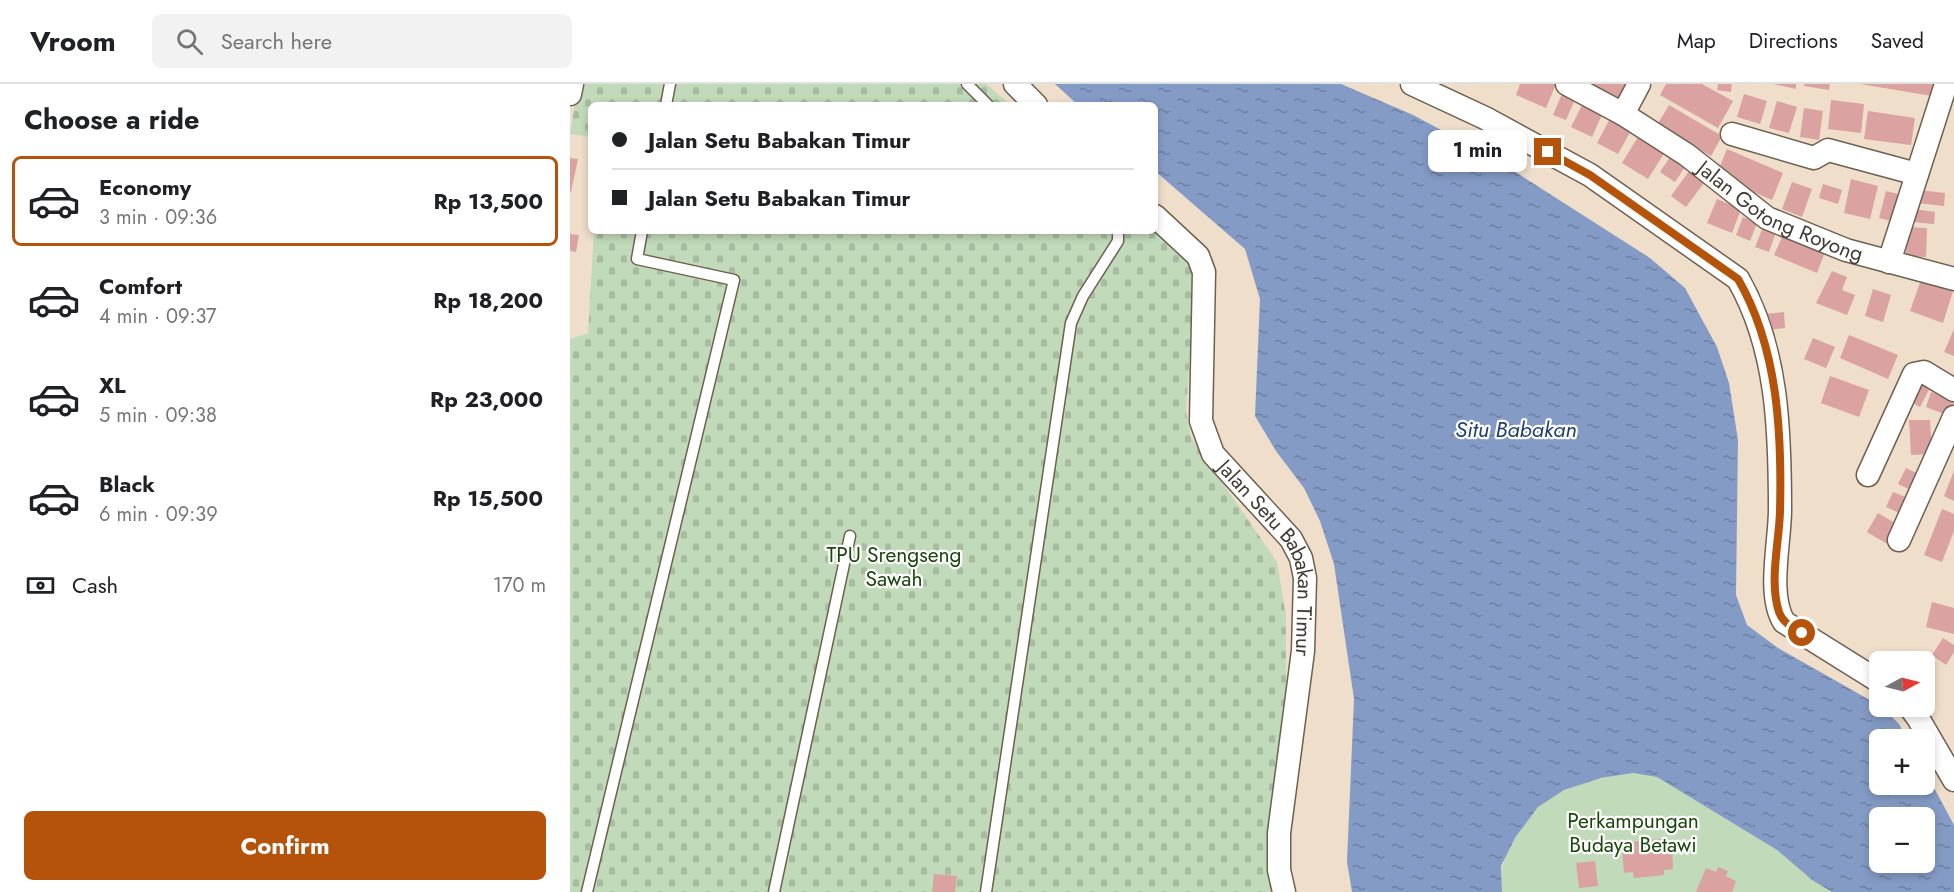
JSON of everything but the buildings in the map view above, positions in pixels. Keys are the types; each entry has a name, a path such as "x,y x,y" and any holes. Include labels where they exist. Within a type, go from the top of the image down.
{"street":[{"path":"570,94 573,84"},
{"path":"1015,84 1033,102"},
{"path":"1412,84 1485,118 1590,175 1738,279 1752,304 1762,334 1776,398 1780,510 1776,587 1780,615 1784,622 1869,675"},
{"name":"Jalan Gotong Royong","path":"1567,84 1623,114 1686,155 1767,218 1846,250 1954,279"},
{"path":"1623,114 1639,84"},
{"path":"1889,262 1946,84"},
{"path":"1732,134 1814,158 1828,150 1917,174"},
{"name":"Jalan Setu Babakan Timur","path":"1158,219 1198,256 1204,272 1201,421 1206,439 1214,454 1291,539 1301,558 1305,578 1303,651 1279,833 1279,870 1284,892"},
{"path":"1868,475 1914,374 1924,372 1954,390"},
{"path":"1899,540 1954,417"},
{"path":"1917,717 1952,772"}],"lane":[{"path":"667,102 670,84"},
{"path":"967,84 985,102"},
{"path":"587,892 734,280 637,259 641,234"},
{"path":"986,892 1071,323 1083,297 1118,241 1118,234"},
{"path":"774,892 850,536"}],"green space":[{"path":"578,84 986,84 1007,102 588,102 588,137 570,134"},
{"name":"TPU Srengseng Sawah","path":"1158,233 1179,245 1195,278 1186,412 1191,437 1277,562 1286,616 1286,840 1292,892 570,892 570,339 588,333 594,234"},
{"name":"Perkampungan Budaya Betawi","path":"1633,773 1657,777 1777,850 1812,880 1832,892 1502,892 1505,858 1511,844 1538,807 1571,787"}],"water":[{"name":"Situ Babakan","path":"1055,84 1341,84 1413,115 1492,157 1650,258 1685,288 1717,347 1729,383 1738,440 1736,595 1747,625 1778,648 1869,700 1869,717 1892,717 1899,724 1902,729 1869,729 1869,795 1935,795 1935,790 1954,825 1954,892 1832,892 1812,880 1777,850 1657,777 1633,773 1601,778 1564,790 1538,807 1515,838 1501,866 1502,892 1352,892 1347,862 1354,699 1334,564 1320,521 1304,488 1276,451 1255,416 1260,299 1245,249 1158,174 1158,102 1075,102"}],"route":[{"path":"1548,152 1590,175 1738,279 1752,304 1772,370 1776,398 1780,510 1776,587 1778,607 1784,622 1802,633"}]}
